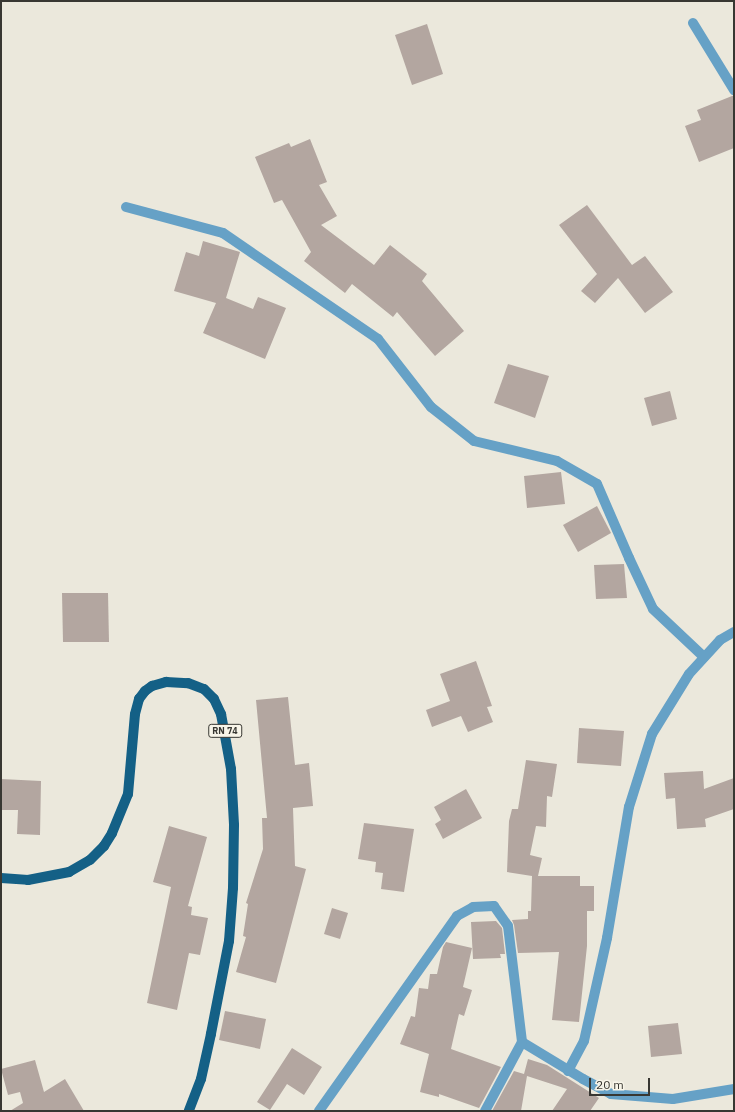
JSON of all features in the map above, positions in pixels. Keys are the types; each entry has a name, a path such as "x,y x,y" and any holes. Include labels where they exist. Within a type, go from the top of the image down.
{"main road":[{"name":"RN 74","path":"1,878 28,880 69,872 90,860 104,846 112,833 128,794 135,714 139,699 145,691 152,686 166,682 188,683 204,689 214,699 221,714 231,769 234,825 233,888 229,941 211,1034 201,1079 189,1111"}],"street":[{"path":"693,23 734,90"},
{"path":"126,207 223,233 378,338 431,407 474,441 557,461 597,484 629,558 654,609 704,657"},
{"path":"568,1071 584,1041 607,938 629,807 652,734 689,674 720,640 734,632"},
{"path":"319,1111 457,916 472,907 494,906 508,926 522,1042 485,1111"},
{"path":"522,1042 568,1071 611,1094 673,1099 734,1089"}],"building":[{"path":"427,24 443,74 412,85 395,35"},
{"path":"734,96 734,148 699,162 685,126 701,120 697,110"},
{"path":"310,139 327,182 319,185 337,216 321,225 374,265 390,245 427,274 422,281 464,331 435,356 397,312 393,317 352,284 345,293 304,261 311,252 282,200 274,203 255,157 289,143 291,147"},
{"path":"587,205 632,265 645,256 673,292 645,313 618,278 595,303 581,291 597,274 559,225"},
{"path":"203,241 240,252 226,298 253,309 258,297 286,308 265,359 203,333 216,303 174,291 186,252 199,256"},
{"path":"508,364 549,376 535,418 494,403"},
{"path":"670,391 677,419 652,426 644,398"},
{"path":"561,472 565,504 527,508 524,476"},
{"path":"597,506 611,533 578,552 563,525"},
{"path":"624,564 627,598 596,599 594,565"},
{"path":"62,593 108,593 109,642 63,642"},
{"path":"476,661 492,706 487,707 493,722 468,732 461,716 432,727 426,710 450,701 440,674"},
{"path":"288,697 295,765 309,763 313,806 293,808 295,866 306,869 276,983 236,972 246,937 243,936 248,904 246,903 263,849 262,818 267,818 256,700"},
{"path":"579,728 624,731 621,766 577,763"},
{"path":"526,760 557,764 552,797 547,796 546,827 536,826 530,855 542,858 538,876 580,876 580,886 594,886 594,911 587,911 587,946 579,1022 552,1020 559,952 518,953 512,920 528,919 528,911 531,911 532,876 507,872 509,821 512,809 518,809"},
{"path":"703,771 704,789 734,778 734,809 705,819 706,827 677,829 675,798 666,799 664,773"},
{"path":"1,779 41,781 40,835 17,834 18,810 1,810"},
{"path":"466,789 482,818 443,839 435,824 441,820 434,807"},
{"path":"364,823 414,829 404,892 381,889 383,873 375,872 376,862 358,859"},
{"path":"169,826 207,837 188,906 192,907 191,915 208,918 200,955 189,953 177,1010 147,1003 171,887 153,882"},
{"path":"332,908 348,913 340,939 324,934"},
{"path":"496,921 502,928 505,954 500,954 501,958 473,959 471,922"},
{"path":"446,942 472,948 463,987 472,990 464,1016 459,1014 451,1049 501,1067 479,1108 439,1094 439,1097 420,1092 429,1054 400,1044 411,1016 415,1017 419,988 428,989 430,974 437,974 443,947"},
{"path":"225,1011 266,1019 260,1049 219,1040"},
{"path":"678,1023 682,1054 651,1057 648,1026"},
{"path":"292,1048 322,1067 304,1095 287,1084 270,1110 257,1102"},
{"path":"528,1059 547,1065 599,1098 590,1111 552,1111 567,1089 527,1076 521,1111 492,1111 514,1071 524,1074"},
{"path":"35,1060 44,1092 65,1079 84,1111 10,1111 23,1103 20,1092 8,1095 1,1069"}]}
